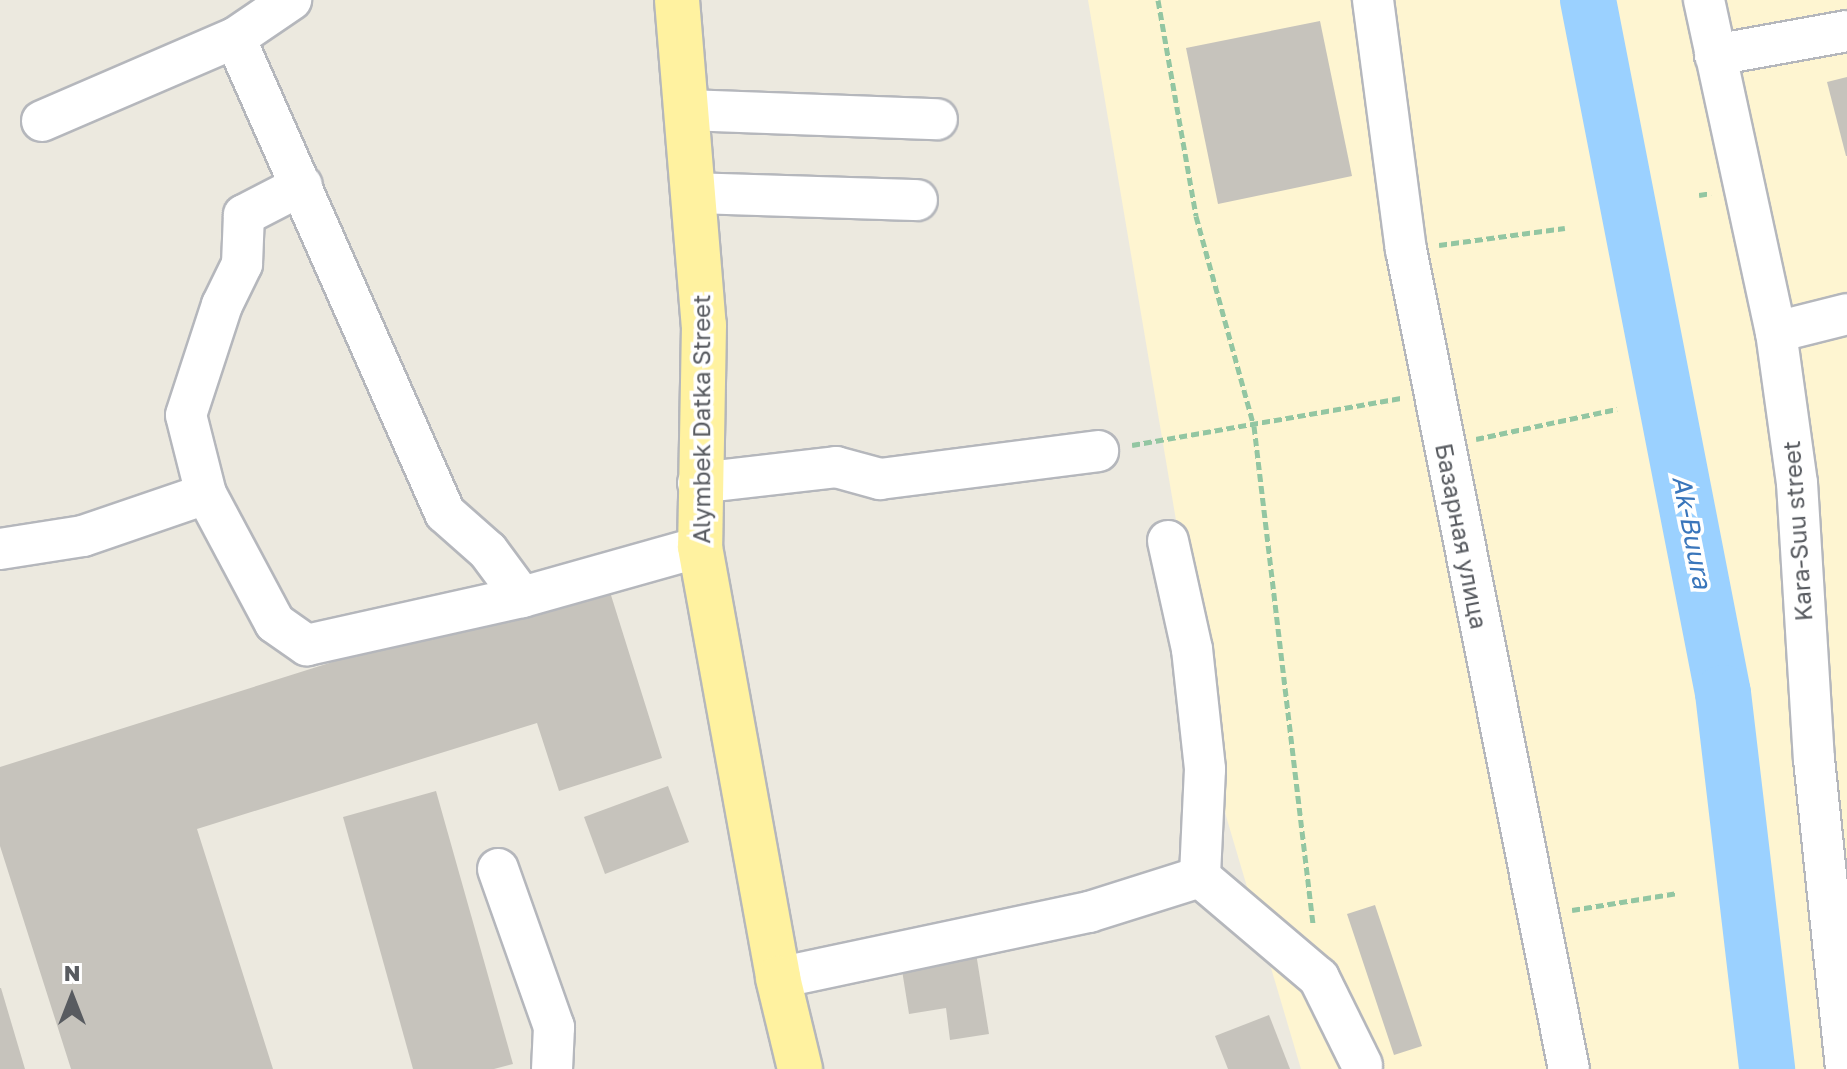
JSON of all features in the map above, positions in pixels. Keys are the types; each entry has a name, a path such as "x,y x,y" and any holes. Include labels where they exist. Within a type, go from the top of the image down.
{"main road":[{"name":"Alymbek Datka Street","path":"677,0 704,325 698,483 700,547 778,978 800,1069"}],"street":[{"path":"42,121 235,38 291,0"},
{"name":"Базарная улица","path":"1373,0 1406,249 1535,916 1569,1069"},
{"name":"Kara-Suu street","path":"1704,0 1776,332 1797,483 1814,759 1846,1069"},
{"path":"1715,55 1847,31"},
{"path":"235,38 445,513 488,551 522,597"},
{"path":"686,110 937,119"},
{"path":"302,185 244,215 242,264 222,305 186,415 206,494 275,623 307,645 522,597 700,547"},
{"path":"693,193 917,200"},
{"path":"1776,332 1847,314"},
{"path":"698,483 836,467 880,479 1098,451"},
{"path":"0,549 83,536 206,494"},
{"path":"1168,541 1192,649 1205,769 1200,877"},
{"path":"498,869 554,1027 552,1069"},
{"path":"1200,877 1319,978 1362,1065"},
{"path":"778,978 1089,912 1200,877"}],"path":[{"path":"1158,0 1196,216 1254,426 1319,978"},
{"path":"1406,249 1565,228"},
{"path":"1098,451 1254,426 1434,391"},
{"path":"1444,445 1617,409"},
{"path":"1535,916 1678,893"}],"shaded area":[{"path":"1088,0 1847,0 1847,1069 1301,1069 1226,816"}],"building":[{"path":"1320,21 1352,176 1218,204 1186,48"},
{"path":"1847,77 1847,156 1846,156 1827,82"},
{"path":"605,576 662,758 559,791 537,723 197,829 273,1069 71,1069 0,846 0,767"},
{"path":"668,786 689,842 605,874 584,817"},
{"path":"436,791 513,1064 494,1069 413,1069 343,817"},
{"path":"1375,905 1422,1046 1394,1055 1347,914"},
{"path":"976,953 989,1034 950,1040 946,1008 909,1014 901,964"},
{"path":"1,988 25,1069 0,1069"},
{"path":"1269,1015 1290,1069 1228,1069 1215,1036"}],"waterway":[{"name":"Ak-Buura","path":"1588,0 1723,693 1767,1069"}]}
